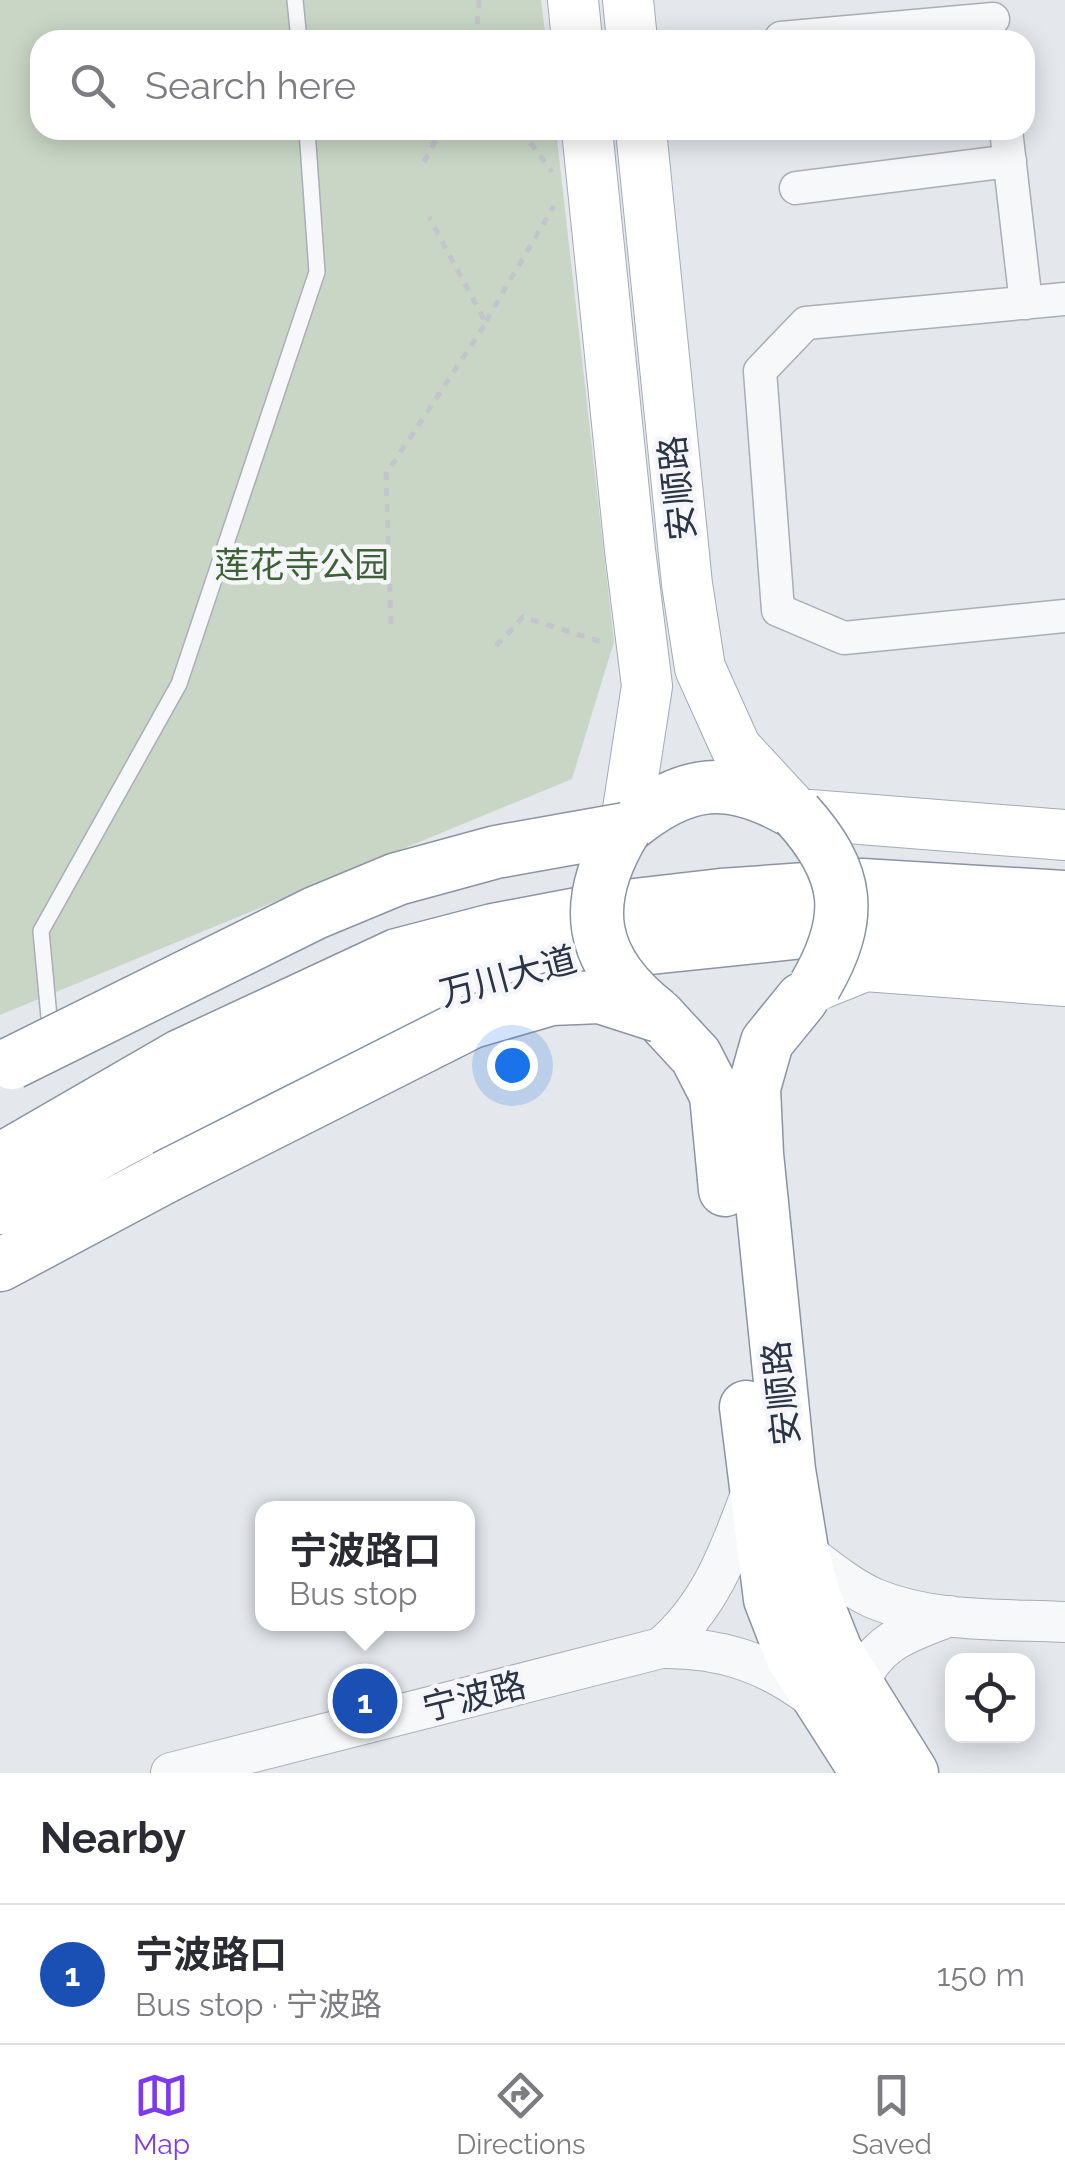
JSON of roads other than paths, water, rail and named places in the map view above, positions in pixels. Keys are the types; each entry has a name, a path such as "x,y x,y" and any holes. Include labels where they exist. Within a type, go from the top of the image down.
{"highway":[{"path":"0,1265 164,1176 472,1022 551,999 600,997 695,1029 734,1031 770,1020 809,993 834,953 842,916 838,878 822,842 797,814 764,795 727,787 689,790 654,805 625,829 606,860 597,894 598,930 610,964 631,994 659,1016"},
{"path":"6,1067 315,913 397,879 496,852 625,829"},
{"name":"万川大道","path":"0,1160 198,1048 397,956 493,930 609,908 862,885 1065,898"},
{"name":"万川大道","path":"0,1208 274,1062 368,1019 473,980 573,956 803,932 1065,944"},
{"name":"安顺路","path":"809,993 768,1042 754,1088 757,1154 789,1470 802,1550 814,1596 836,1651 841,1696 868,1773"},
{"name":"安顺路","path":"659,1016 696,1056 716,1095 754,1486 770,1599 792,1656 841,1696 912,1773"}],"main road":[{"path":"573,0 576,30"},
{"path":"628,0 631,30"},
{"name":"安顺路","path":"587,140 647,686 625,829"},
{"name":"安顺路","path":"642,140 687,584 700,668 736,748 797,814"},
{"path":"797,814 1065,835"},
{"path":"809,993 865,966 1065,980"}],"street":[{"path":"875,30 993,20"},
{"path":"796,188 1008,145 1026,303"},
{"path":"1065,300 806,323 760,371 778,610 844,638 1065,616"},
{"path":"660,1648 686,1627 704,1601 754,1486"},
{"path":"802,1550 843,1581 874,1598 950,1616 1065,1622"},
{"path":"660,1648 694,1647 743,1658 841,1696 879,1650 950,1616"},
{"name":"宁波路","path":"170,1773 660,1648"}],"lane":[{"path":"295,0 297,30"},
{"path":"50,1028 41,931 180,684 318,272 308,140"}],"place":[{"name":"宁波路口","path":"365,1701"}],"park label":[{"name":"莲花寺公园","path":"302,564"}]}
